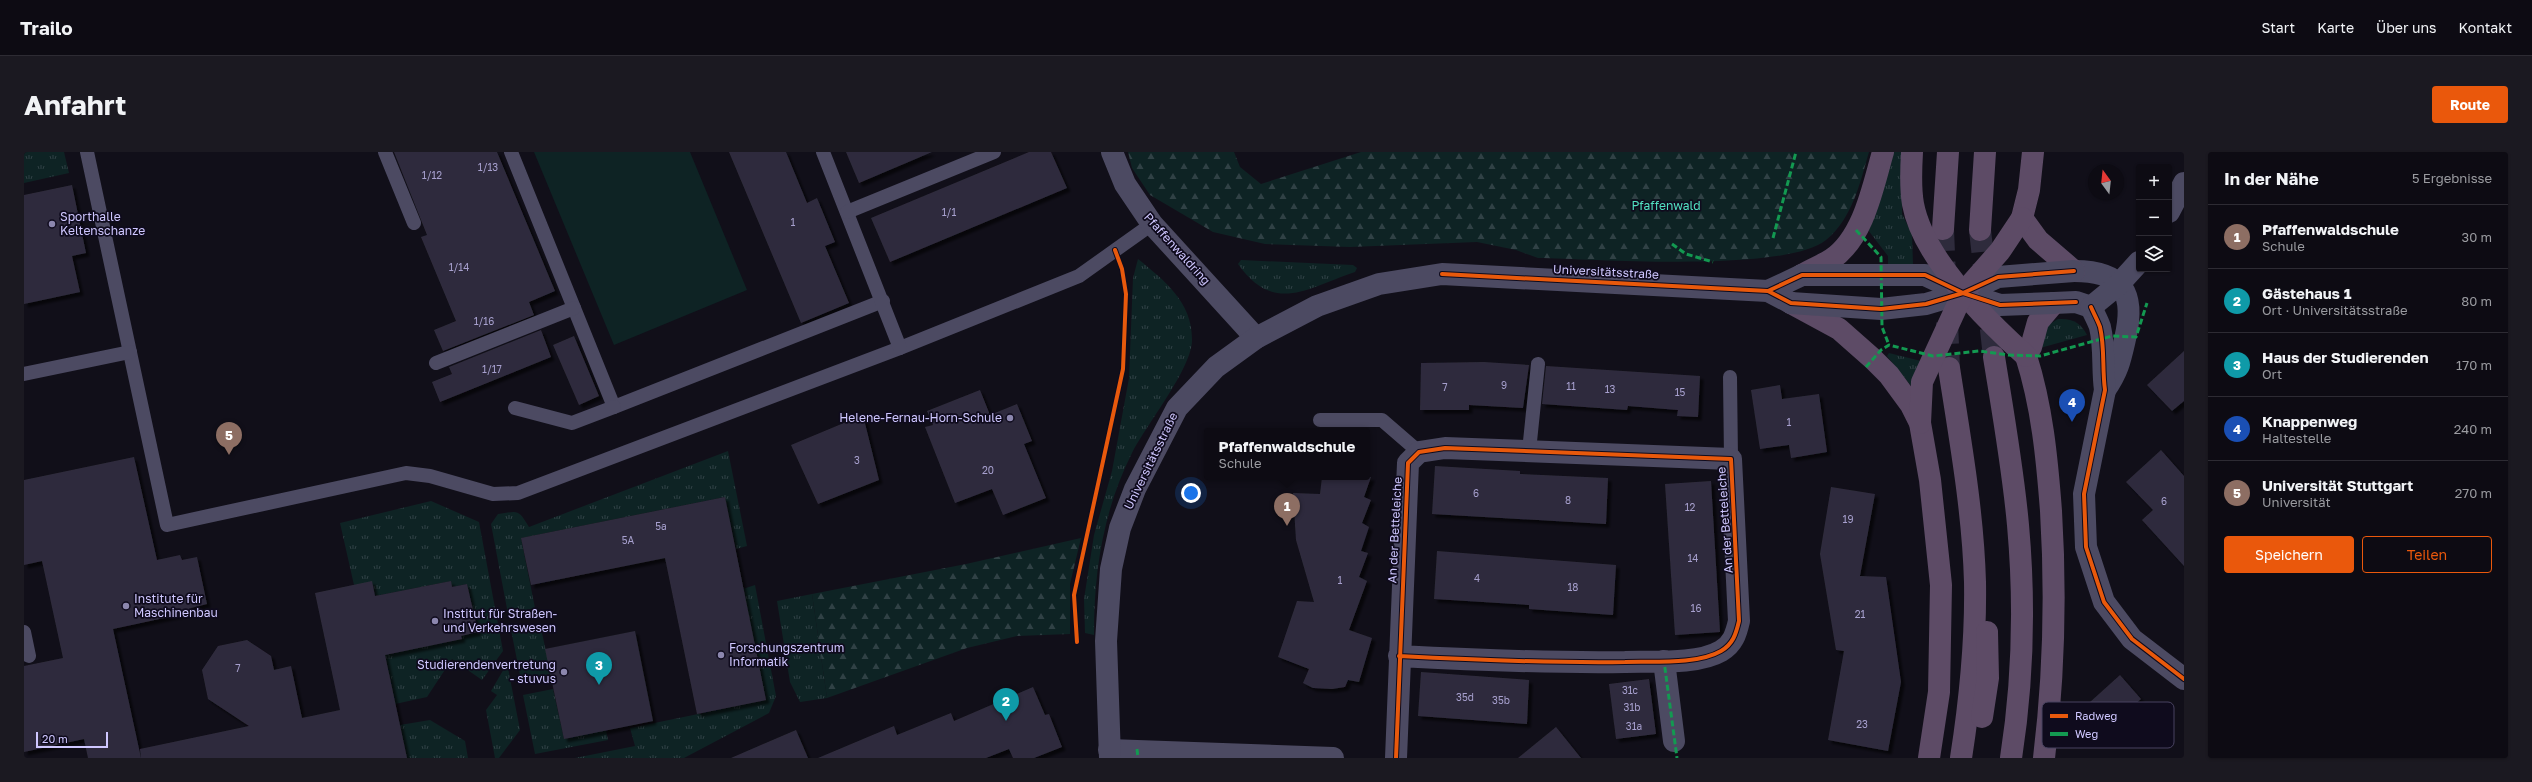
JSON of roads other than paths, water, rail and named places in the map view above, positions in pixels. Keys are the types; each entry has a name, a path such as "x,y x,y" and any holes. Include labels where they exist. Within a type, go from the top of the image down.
{"highway":[{"path":"1802,275 1832,259 1844,247 1856,230 1867,204 1883,152"},
{"path":"1912,152 1910,179 1917,217 1926,239 1963,293 1990,323 2026,356 2041,419 2048,478 2055,571 2050,702"},
{"path":"1943,229 1948,152"},
{"path":"1980,230 1985,152"},
{"path":"1928,758 1940,692 1941,585 1930,480 1920,423 1922,382 1963,293 2000,251 2022,218 2029,190 2033,152"},
{"path":"2022,218 2038,240 2074,271"},
{"path":"1791,303 1839,329 1873,359 1890,375 1912,405 1920,423"},
{"path":"2026,356 2031,347 2038,322 2054,303"},
{"path":"1994,357 2018,525 2020,584 2019,699 2011,758"},
{"path":"1949,368 1970,517 1975,583 1971,690 1961,758"},
{"path":"1970,517 1985,554 1988,678 1975,758"},
{"path":"2044,758 2045,748"}],"street":[{"name":"Pfaffenwaldring","path":"1112,152 1125,184 1152,224 1256,338"},
{"path":"2172,206 2184,183"},
{"path":"2136,265 2119,284 2084,305 2102,339 2102,372 2105,390 2084,494 2086,547 2104,602 2118,621 2132,639 2184,679"},
{"name":"Universitätsstraße","path":"1110,754 1106,641 1111,569 1120,528 1135,489 1177,408 1216,367 1256,338 1317,306 1380,284 1442,274 1768,291 1791,303 1881,309 1926,304 1963,293 1998,277 2074,271 2104,275 2119,284"},
{"name":"Universitätsstraße","path":"1768,291 1802,275 1925,275 1963,293 2000,305 2054,303 2084,305"},
{"path":"2105,390 2117,372 2130,317 2126,293 2119,284"},
{"name":"An der Betteleiche","path":"1396,758 1399,656 1408,463 1419,452 1445,448 1731,459 1739,588 1739,621 1734,639 1722,651 1708,657 1664,661 1528,663 1399,656"},
{"path":"1664,661 1674,741"},
{"path":"1110,754 1333,758"}],"lane":[{"path":"87,152 167,525 406,473 430,476 493,494 518,493 900,348 1080,276 1152,224"},
{"path":"385,152 414,223"},
{"path":"511,152 614,407"},
{"path":"823,152 883,301 900,348"},
{"path":"847,212 994,152"},
{"path":"515,408 572,423 883,301"},
{"path":"436,363 574,308"},
{"path":"24,374 130,352"},
{"path":"1529,451 1538,364"},
{"path":"1730,376 1731,459"},
{"path":"1320,420 1382,420 1419,452"},
{"path":"24,632 29,656"}],"tunnel":[{"path":"1943,229 1945,278"},
{"path":"1980,230 1994,357"},
{"path":"1947,322 1949,368"}],"place":[{"name":"Sporthalle Keltenschanze","path":"52,224"},
{"name":"Helene-Fernau-Horn-Schule","path":"1010,418"},
{"name":"Knappenweg","path":"2072,422"},
{"name":"Universität Stuttgart","path":"229,455"},
{"name":"Pfaffenwaldschule","path":"1287,526"},
{"name":"Institute für Maschinenbau","path":"126,606"},
{"name":"Institut für Straßen- und Verkehrswesen","path":"435,621"},
{"name":"Forschungszentrum Informatik","path":"721,655"},
{"name":"Studierendenvertretung - stuvus","path":"564,672"},
{"name":"Haus der Studierenden","path":"599,685"},
{"name":"Gästehaus 1","path":"1006,721"}],"park label":[{"name":"Pfaffenwald","path":"1666,206"}]}
